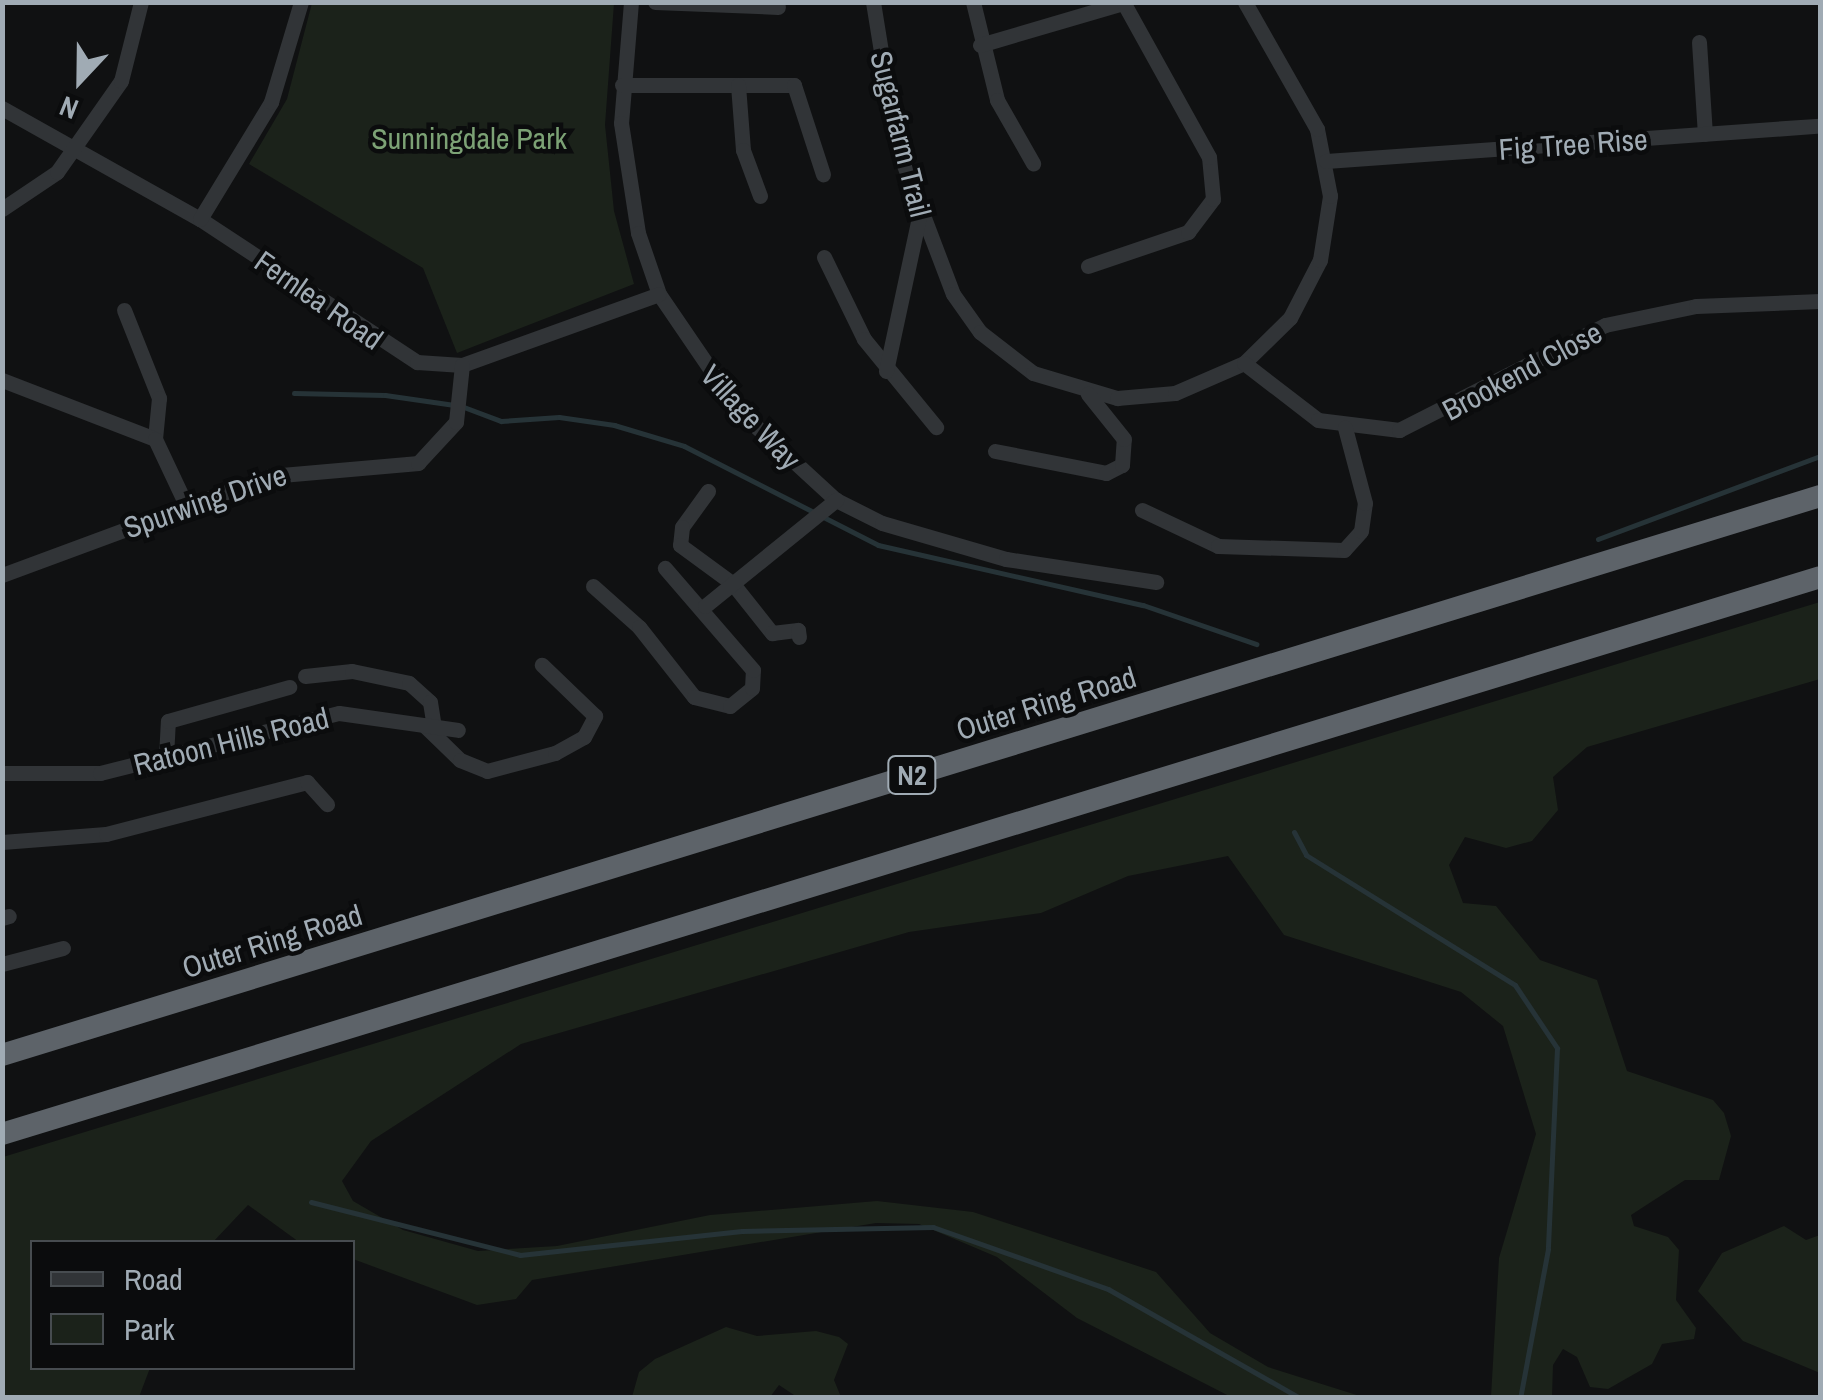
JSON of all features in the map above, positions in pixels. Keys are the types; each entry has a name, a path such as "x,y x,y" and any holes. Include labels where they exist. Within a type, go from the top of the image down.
{"highway":[{"name":"Outer Ring Road","path":"2,1055 1820,496"},
{"path":"2,1134 1820,578"}],"street":[{"path":"2,209 43,184 76,148 132,58 141,2"},
{"path":"200,219 271,102 301,2"},
{"name":"Village Way","path":"631,2 622,86 629,186 659,294 738,410 836,500 934,543 1156,582"},
{"path":"655,2 778,8"},
{"name":"Sugarfarm Trail","path":"873,2 896,144 919,217 980,332 1032,373 1088,394 1174,392 1244,364 1290,318 1320,260 1329,212 1326,161 1306,104 1246,2"},
{"path":"974,2 980,45 997,100 1032,163"},
{"path":"980,45 1123,3 1209,157 1213,199 1188,232 1088,266"},
{"path":"1699,42 1705,134"},
{"path":"622,86 799,88 823,174"},
{"path":"738,86 743,150 760,196"},
{"name":"Fernlea Road","path":"2,108 200,219 394,352 462,365"},
{"name":"Fig Tree Rise","path":"1326,161 1820,126"},
{"path":"886,372 919,217"},
{"path":"824,257 886,372 936,427"},
{"path":"462,365 659,294"},
{"name":"Brookend Close","path":"1244,364 1293,406 1345,428 1399,430 1430,420 1605,326 1642,314 1820,302"},
{"path":"124,310 159,398 154,439 186,505"},
{"name":"Spurwing Drive","path":"2,575 186,505 298,469 375,472 418,462 456,422 462,365"},
{"path":"2,380 154,439"},
{"path":"995,451 1106,472 1122,465 1124,439 1088,394"},
{"path":"1142,510 1218,546 1344,550 1356,542 1365,515 1345,428"},
{"path":"708,491 682,528 680,544 733,584 772,633 798,630 799,637"},
{"path":"705,606 836,500"},
{"path":"593,586 639,627 694,696 730,706 752,688 754,670 705,606 664,568"},
{"path":"304,676 352,671 409,682 430,702 430,726 460,760 487,770 554,753 584,737 595,716 542,665"},
{"path":"166,757 168,720 290,687"},
{"name":"Ratoon Hills Road","path":"2,773 100,773 340,713 458,730"},
{"path":"2,842 124,830 307,782 327,804"},
{"path":"2,964 64,948"}],"green space":[{"name":"Sunningdale Park","path":"312,3 614,3 605,125 614,211 634,284 457,353 423,268 249,164 287,99"},
{"path":"1820,602 1820,679 1587,747 1553,777 1558,810 1532,841 1506,848 1465,837 1449,865 1463,903 1496,906 1540,960 1597,980 1627,1071 1713,1100 1724,1113 1731,1136 1719,1180 1685,1180 1631,1215 1634,1226 1668,1237 1679,1250 1676,1300 1696,1328 1694,1339 1662,1344 1652,1364 1608,1389 1590,1387 1577,1357 1563,1349 1553,1365 1552,1397 1491,1397 1499,1258 1536,1134 1503,1026 1461,992 1284,935 1228,856 1128,876 1041,913 909,932 521,1044 371,1141 342,1181 353,1201 403,1230 478,1251 557,1246 710,1215 877,1201 973,1212 1156,1272 1210,1333 1268,1367 1363,1397 1231,1397 1077,1318 997,1257 919,1224 876,1223 532,1280 516,1299 477,1305 355,1260 355,1240 296,1240 248,1205 215,1240 30,1240 30,1370 149,1370 139,1397 3,1397 3,1157"},
{"path":"1784,1226 1806,1240 1820,1235 1820,1373 1743,1341 1698,1291 1722,1253"},
{"path":"726,1327 757,1336 816,1331 839,1337 848,1344 834,1380 841,1397 797,1397 779,1385 770,1397 632,1397 639,1372 655,1359"}],"waterway":[{"path":"294,393 385,395 461,406 501,421 559,417 614,425 684,446 878,545 1143,605 1256,644"},
{"path":"1598,539 1820,456"},
{"path":"1294,832 1306,855 1515,985 1557,1048 1548,1249 1520,1398"},
{"path":"311,1202 520,1255 742,1231 933,1227 1108,1289 1300,1398"}]}
